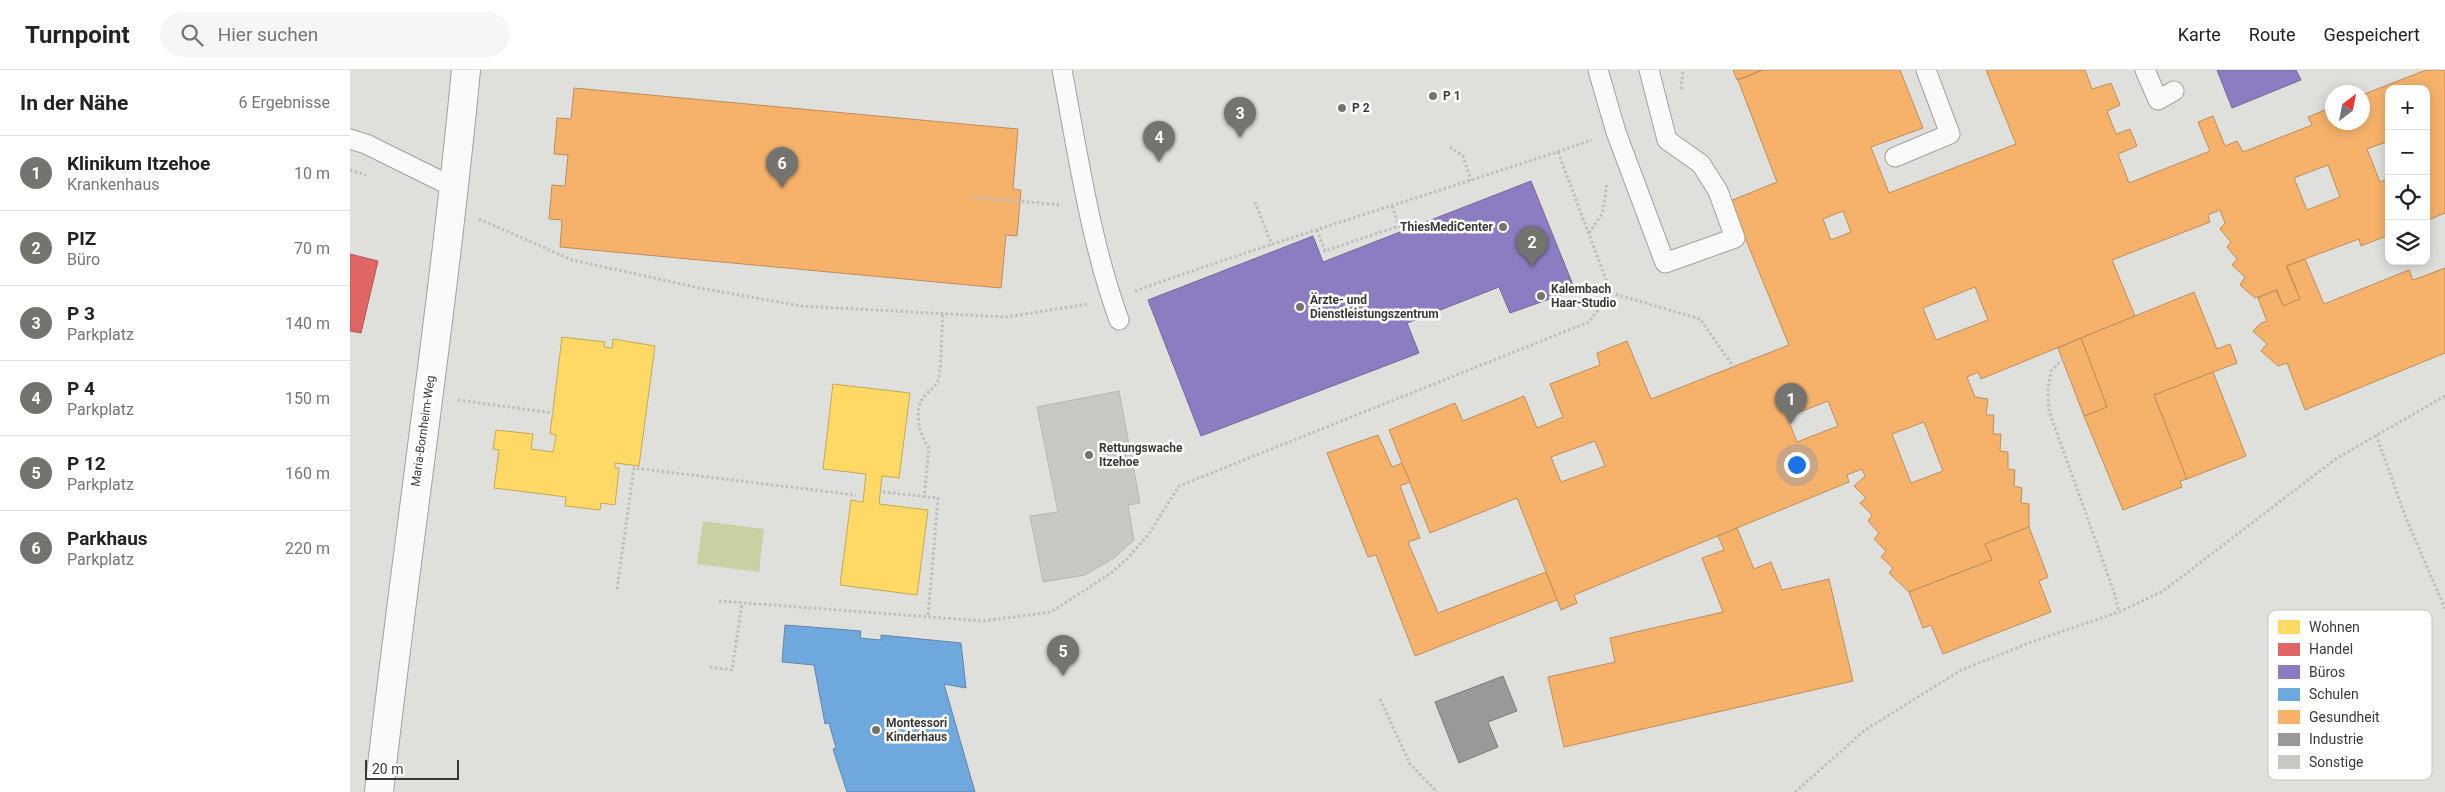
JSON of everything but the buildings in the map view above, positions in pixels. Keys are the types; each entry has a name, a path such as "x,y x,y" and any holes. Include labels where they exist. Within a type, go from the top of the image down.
{"street":[{"name":"Maria-Bornheim-Weg","path":"379,792 453,197 466,70"}],"lane":[{"path":"1062,70 1088,208 1111,300 1119,320"},
{"path":"1598,70 1616,132 1665,263 1735,238 1718,191 1701,164 1667,140 1651,75"},
{"path":"1895,157 1950,134 1926,70"},
{"path":"2146,70 2158,100 2174,91"},
{"path":"350,139 366,144 453,197"}],"path":[{"path":"453,197 572,260 700,288 801,306 1006,317 1111,300 1616,132"},
{"path":"1450,147 1463,156 1471,180"},
{"path":"1558,152 1612,293"},
{"path":"972,196 1088,208"},
{"path":"1255,202 1272,245"},
{"path":"1392,206 1400,230"},
{"path":"1317,230 1325,251 1399,226"},
{"path":"1612,293 1700,319 1733,366"},
{"path":"719,601 983,621 1051,612 1111,573 1127,559 1148,535 1180,486 1589,322 1612,293"},
{"path":"924,498 929,448 921,438 918,422 922,399 932,390 939,378 943,315"},
{"path":"2063,359 2051,371 2048,390 2049,410 2114,592 2119,612"},
{"path":"428,396 553,413"},
{"path":"1795,792 1864,730 1938,682 1961,670 2034,641 2119,612 2163,591 2337,458 2445,396"},
{"path":"2376,435 2406,518 2445,609"},
{"path":"618,589 634,468 856,495"},
{"path":"883,492 924,498 938,498 928,616"},
{"path":"710,667 732,670 742,603"},
{"path":"1380,699 1410,764 1437,792"}],"green space":[{"path":"703,521 764,529 759,572 697,564"}],"place":[{"name":"P 1","path":"1433,96"},
{"name":"P 2","path":"1342,108"},
{"name":"P 3","path":"1240,138"},
{"name":"P 4","path":"1159,162"},
{"name":"Parkhaus","path":"782,188"},
{"name":"ThiesMediCenter","path":"1503,227"},
{"name":"PIZ","path":"1532,267"},
{"name":"Kalembach Haar-Studio","path":"1541,296"},
{"name":"Ärzte- und Dienstleistungszentrum","path":"1300,307"},
{"name":"Klinikum Itzehoe","path":"1791,424"},
{"name":"Rettungswache Itzehoe","path":"1089,455"},
{"name":"P 12","path":"1063,676"},
{"name":"Montessori Kinderhaus","path":"876,730"}]}
